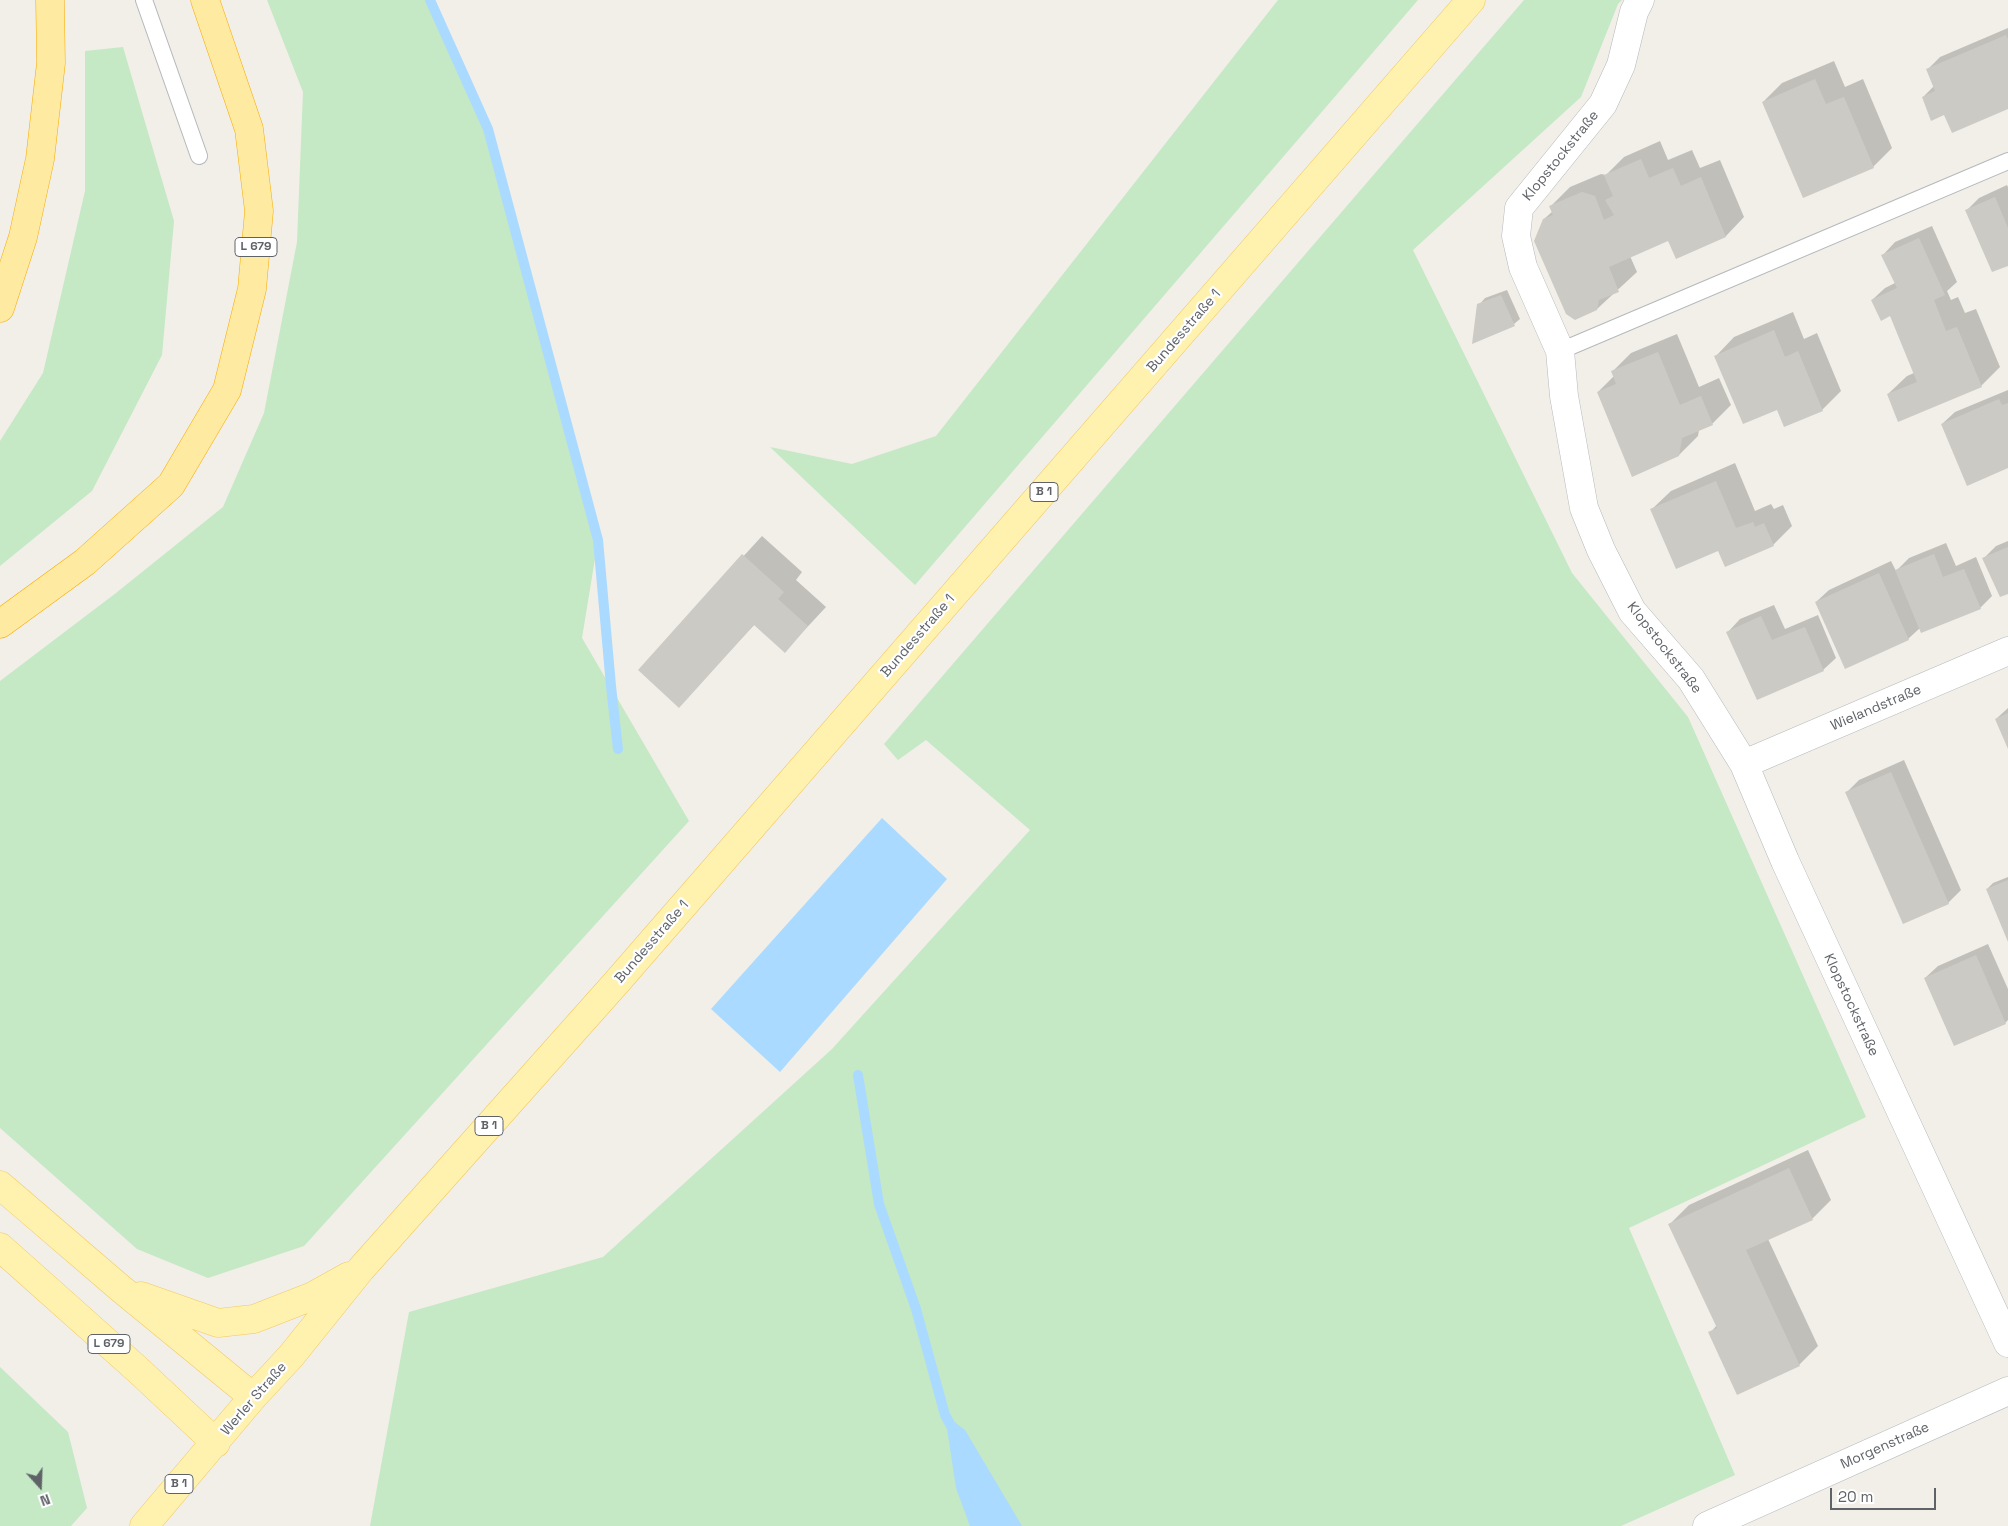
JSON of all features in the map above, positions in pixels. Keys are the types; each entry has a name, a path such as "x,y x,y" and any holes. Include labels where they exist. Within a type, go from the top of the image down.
{"highway":[{"path":"0,308 23,237 40,158 51,63 50,0"},
{"name":"L 679","path":"0,624 85,562 171,484 228,390 252,289 259,212 250,129 204,0"}],"main road":[{"name":"Bundesstraße 1","path":"361,1269 630,968 1471,0"},
{"path":"0,1185 120,1288 253,1397"},
{"name":"L 679","path":"0,1247 216,1442"},
{"name":"B 1","path":"120,1288 218,1323 254,1319 313,1296 361,1269"},
{"name":"Werler Straße","path":"144,1526 253,1397 291,1356 361,1269"}],"street":[{"name":"Klopstockstraße","path":"1640,0 1634,12 1621,65 1602,104 1519,208 1516,236 1523,267 1560,351 1564,396 1584,508 1601,550 1632,611 1691,679 1744,764 1785,861 2008,1343"},
{"name":"Wielandstraße","path":"1744,764 2008,652"},
{"name":"Morgenstraße","path":"1707,1526 2008,1391"}],"lane":[{"path":"144,0 199,156"},
{"path":"1560,351 2008,162"}],"green space":[{"path":"267,0 430,0 488,129 598,540 582,638 689,821 304,1246 208,1278 137,1249 0,1128 0,681 116,593 223,507 264,413 297,242 303,92"},
{"path":"1278,0 1418,0 915,585 770,447 852,464 936,436"},
{"path":"1524,0 1622,0 1618,4 1581,97 1413,250 1572,573 1688,717 1866,1117 1629,1228 1735,1475 1621,1526 370,1526 409,1312 603,1257 832,1049 1030,830 926,740 898,760 884,744"},
{"path":"123,47 174,221 162,355 92,491 0,566 0,441 43,373 85,191 85,51"},
{"path":"0,1367 68,1432 87,1508 71,1526 0,1526"}],"water":[{"path":"882,818 947,879 780,1072 711,1009"},
{"path":"945,1415 965,1430 1022,1526 970,1526 956,1488"}],"building":[{"path":"2006,35 2008,39 2008,109 1952,133 1944,115 1931,121 1922,97 1935,91 1926,69"},
{"path":"1815,79 1826,104 1844,97 1874,168 1803,198 1762,102"},
{"path":"1641,159 1649,178 1673,168 1681,186 1701,177 1726,237 1676,259 1668,241 1609,267 1619,292 1599,300 1597,310 1575,320 1566,314 1534,241 1543,219 1553,215 1549,206 1582,192 1595,196 1604,220 1614,215 1605,200 1613,196 1604,175"},
{"path":"1995,197 2008,228 2008,266 1992,272 1965,210"},
{"path":"1919,238 1945,295 1934,300 1946,331 1957,327 1982,387 1898,422 1887,394 1917,382 1890,316 1881,321 1871,300 1897,288 1881,255"},
{"path":"1501,295 1515,326 1472,344 1477,304"},
{"path":"1774,330 1785,357 1798,351 1823,411 1784,427 1777,410 1743,424 1714,356"},
{"path":"1658,352 1680,405 1701,396 1713,425 1682,438 1679,456 1632,477 1597,392 1616,384 1611,371"},
{"path":"1999,399 2002,405 2008,403 2008,468 1967,486 1941,424"},
{"path":"1716,481 1736,528 1753,522 1755,527 1764,523 1774,546 1725,567 1718,551 1676,569 1650,509"},
{"path":"2008,547 2008,594 2000,597 1982,558"},
{"path":"742,554 784,592 778,599 808,626 785,653 754,625 679,708 638,670"},
{"path":"1934,554 1943,577 1964,569 1981,609 1921,633 1895,570"},
{"path":"1879,573 1909,640 1845,669 1815,602"},
{"path":"1761,616 1772,640 1805,627 1824,671 1757,700 1726,632"},
{"path":"2008,713 2008,749 1995,719"},
{"path":"1891,772 1949,904 1903,924 1845,792"},
{"path":"2008,880 2008,942 1986,889"},
{"path":"1976,955 2006,1024 1954,1046 1924,978"},
{"path":"1789,1168 1813,1220 1746,1250 1800,1366 1737,1395 1708,1332 1717,1328 1668,1224"}],"waterway":[{"path":"430,0 488,129 598,540 618,749"},
{"path":"858,1075 879,1204 916,1309 945,1415 951,1426"}]}
